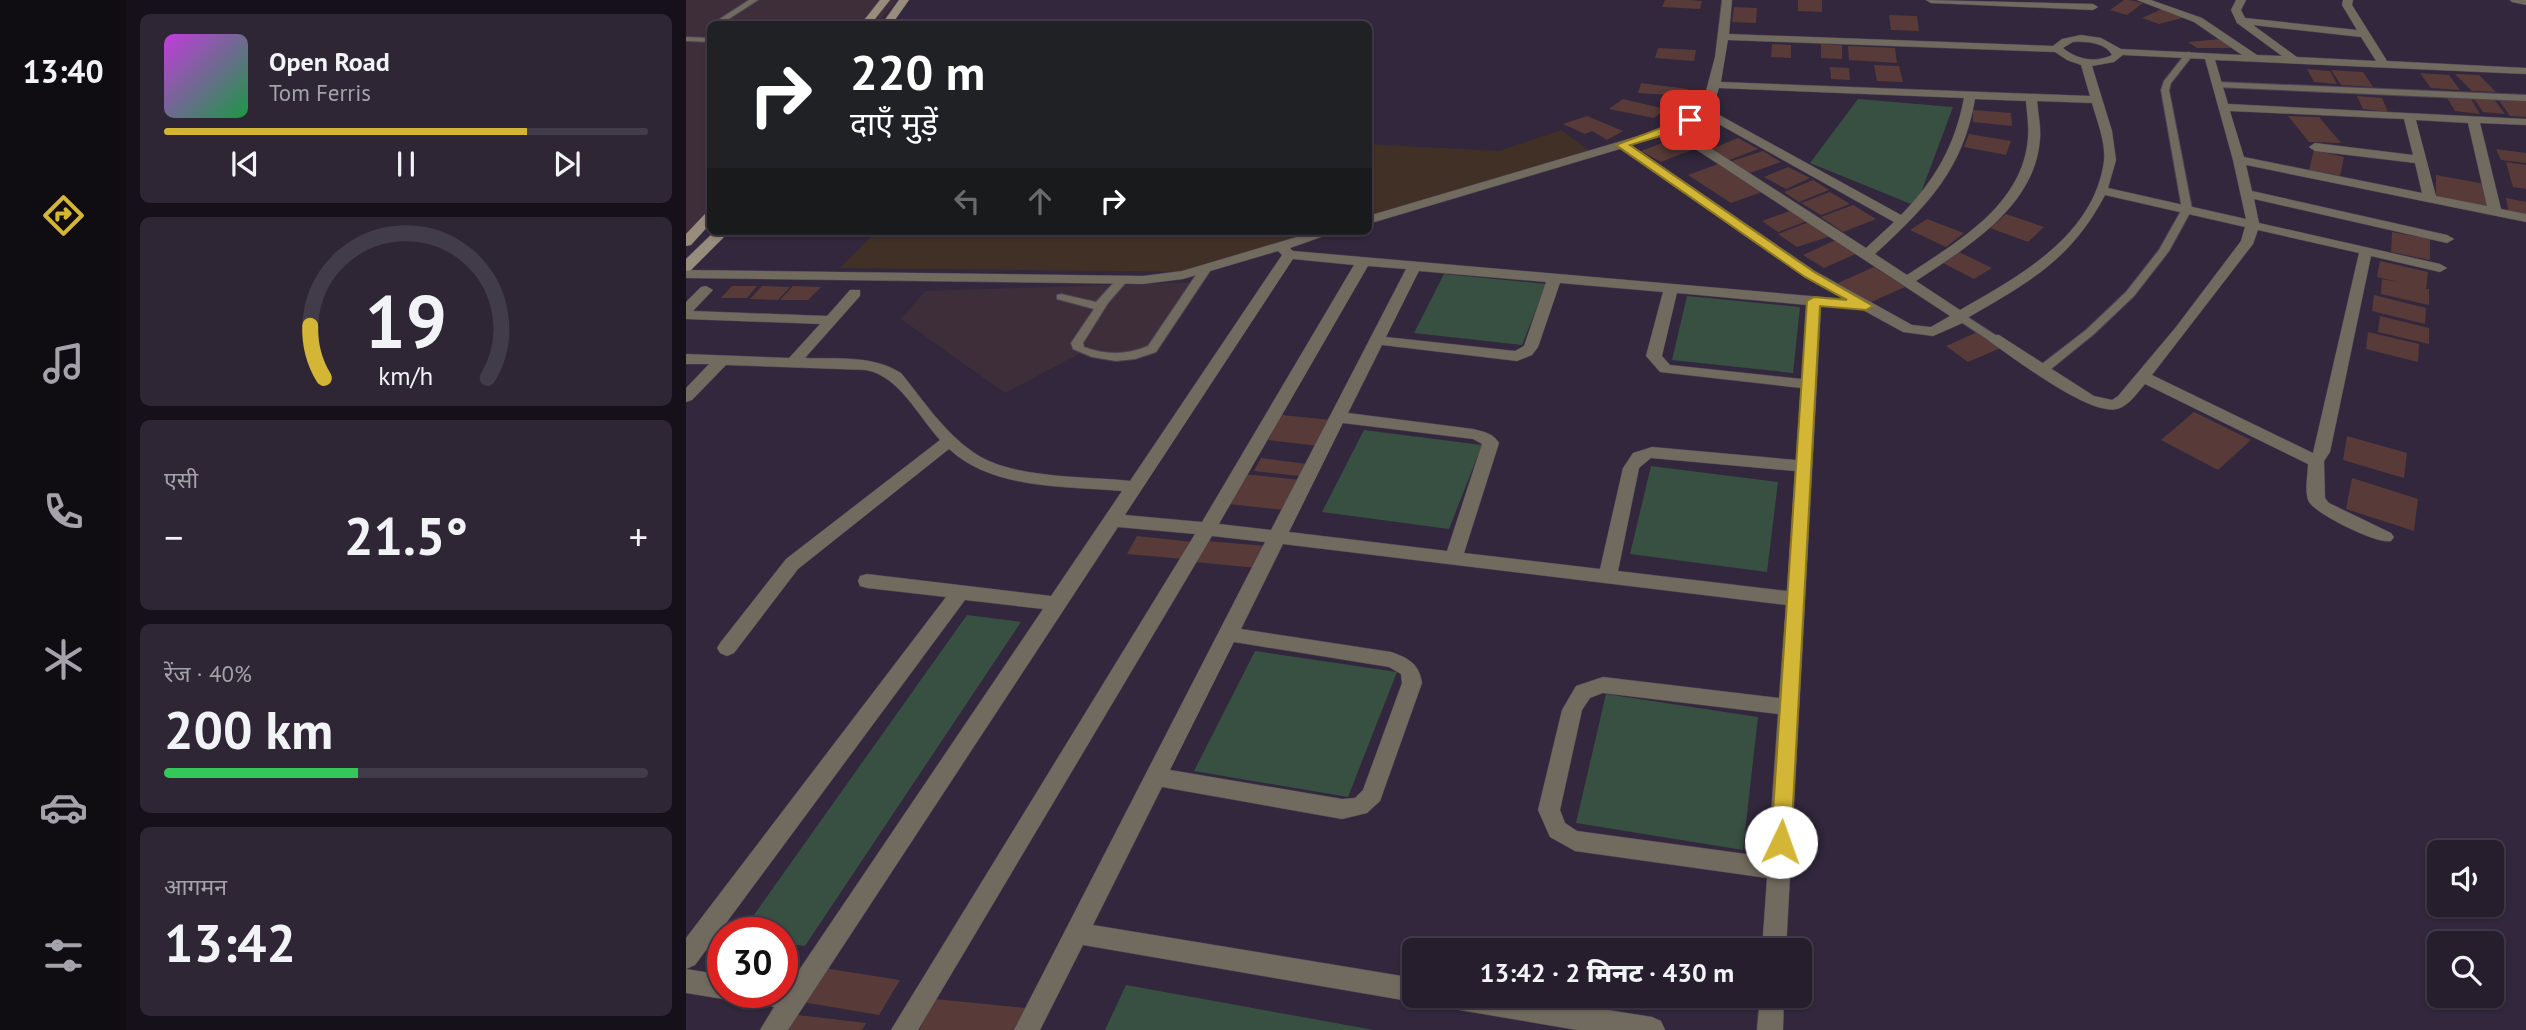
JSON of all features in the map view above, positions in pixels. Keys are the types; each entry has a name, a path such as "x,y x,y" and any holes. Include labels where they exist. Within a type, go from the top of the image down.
{"main road":[{"path":"868,21 884,0"},
{"path":"889,21 904,0"},
{"path":"686,242 707,220"},
{"path":"686,267 692,257 718,235"}],"street":[{"path":"1372,219 1673,129 1706,112 1716,85 1725,37 1727,0"},
{"path":"1931,0 2093,7"},
{"path":"2142,0 2197,20 2255,59"},
{"path":"2241,0 2236,10 2241,21 2294,60"},
{"path":"2348,0 2347,5 2383,64"},
{"path":"2515,0 2526,2"},
{"path":"2241,21 2363,34"},
{"path":"2089,39 2090,27"},
{"path":"1725,37 2058,50 2073,60 2086,62 2111,61 2118,57 2118,52"},
{"path":"2058,50 2059,44 2065,41 2089,39 2112,47 2118,52 2526,71"},
{"path":"1994,338 2089,400 2102,405 2114,405 2124,399 2143,377 2248,241 2253,223 2239,160 2209,57"},
{"path":"1621,145 1810,274 1908,330 1933,332 2029,276 2064,247 2088,215 2101,190 2110,160 2106,131 2086,62"},
{"path":"1716,85 2096,100"},
{"path":"1867,254 1935,188 1957,153 1967,123 1970,95"},
{"path":"1908,281 1979,232 2011,199 2025,171 2034,142 2031,98"},
{"path":"2224,107 2526,122"},
{"path":"1706,112 1902,221"},
{"path":"2409,116 2430,199"},
{"path":"2473,120 2495,212"},
{"path":"1673,129 1962,317"},
{"path":"2315,147 2420,160"},
{"path":"2239,160 2526,218"},
{"path":"2101,190 2440,268"},
{"path":"2246,194 2447,239"},
{"path":"686,274 1122,280 1165,278 1285,251 1322,235"},
{"path":"2366,250 2322,452 2316,461 2316,499 2323,507 2385,537"},
{"path":"1285,251 1415,267 1866,306"},
{"path":"798,992 1135,487 1285,251"},
{"path":"904,1030 1207,528 1363,262"},
{"path":"1027,1030 1415,267"},
{"path":"1377,340 1517,356 1531,347 1554,279"},
{"path":"1671,289 1654,356 1665,369 1808,384"},
{"path":"686,313 706,290"},
{"path":"793,363 855,293"},
{"path":"1775,938 1814,301"},
{"path":"686,313 830,320"},
{"path":"686,359 883,368 896,376 950,440 975,462 1001,472 1135,487"},
{"path":"686,397 722,360"},
{"path":"2143,377 2316,461"},
{"path":"1338,417 1473,434 1491,443 1453,559"},
{"path":"727,648 792,564 950,440"},
{"path":"1608,577 1630,468 1634,461 1643,455 1652,452 1804,466"},
{"path":"1112,520 1207,528 1794,599"},
{"path":"867,581 1057,604"},
{"path":"686,957 960,593"},
{"path":"1156,777 1342,809 1355,810 1366,804 1372,794 1412,682 1411,672 1406,665 1391,660 1228,634"},
{"path":"1779,869 1574,841 1560,834 1552,824 1549,810 1572,710 1577,697 1586,688 1603,685 1789,706"},
{"path":"1076,933 1402,988"},
{"path":"686,981 707,984"},
{"path":"773,1030 787,1008"},
{"path":"1520,1008 1652,1030"},
{"path":"1770,1030 1771,1008"}],"lane":[{"path":"721,21 754,0"},
{"path":"690,39 707,30"},
{"path":"2042,370 2090,332 2130,294 2164,251 2187,209 2165,90 2167,83 2189,55"},
{"path":"2218,85 2526,98"},
{"path":"1122,280 1077,343 1079,349 1087,353 1132,357 1152,349 1206,268"},
{"path":"1061,297 1094,307 1103,304"},
{"path":"1962,317 1994,338"}],"shaded area":[{"path":"686,0 897,0 880,21 707,21 707,224 697,236 686,236"},
{"path":"1561,130 1597,156 1372,222 1372,144 1499,151"},
{"path":"873,235 1329,235 1204,272 840,268"},
{"path":"1203,282 1152,356 1086,350 1005,393 901,319 925,291"}],"green space":[{"path":"1858,99 1953,107 1916,206 1810,163"},
{"path":"1444,274 1546,284 1522,345 1414,333"},
{"path":"1687,296 1800,307 1793,373 1672,360"},
{"path":"1364,430 1482,445 1449,529 1322,512"},
{"path":"1651,466 1778,482 1767,572 1630,554"},
{"path":"967,615 1021,622 805,946 798,945 798,917 752,917"},
{"path":"1255,651 1397,672 1348,797 1194,771"},
{"path":"1606,694 1758,717 1743,850 1576,823"},
{"path":"1126,985 1374,1030 1105,1030"}],"building":[{"path":"1665,0 1702,1 1700,9 1662,7"},
{"path":"1798,0 1822,0 1822,12 1798,11"},
{"path":"2124,0 2143,3 2127,15 2110,10"},
{"path":"1734,7 1757,8 1756,23 1732,22"},
{"path":"2164,8 2186,17 2159,24 2142,18"},
{"path":"1889,15 1917,16 1919,31 1891,30"},
{"path":"2220,39 2231,48 2197,48 2188,42"},
{"path":"1772,44 1791,45 1791,58 1771,57"},
{"path":"1821,44 1842,45 1842,59 1821,58"},
{"path":"1848,46 1895,48 1897,63 1849,60"},
{"path":"1658,48 1696,50 1694,61 1655,58"},
{"path":"1874,65 1899,66 1903,82 1877,81"},
{"path":"1830,67 1849,68 1850,80 1831,79"},
{"path":"2307,69 2330,71 2337,84 2314,82"},
{"path":"2331,70 2363,72 2373,87 2341,85"},
{"path":"2420,73 2449,75 2460,90 2431,88"},
{"path":"2455,74 2479,75 2496,92 2472,91"},
{"path":"1641,83 1688,89 1686,96 1638,93"},
{"path":"2357,96 2382,98 2388,112 2363,109"},
{"path":"2446,96 2471,99 2480,114 2455,111"},
{"path":"2472,96 2493,98 2505,114 2483,112"},
{"path":"1623,99 1665,109 1654,118 1609,109"},
{"path":"2498,99 2526,101 2526,117 2510,116"},
{"path":"1973,110 2011,113 2012,126 1973,122"},
{"path":"1587,116 1623,131 1607,140 1592,131 1585,134 1563,124"},
{"path":"2288,116 2319,117 2341,143 2309,142"},
{"path":"1969,134 2011,141 2006,155 1964,147"},
{"path":"1675,138 1694,149 1661,162 1641,151"},
{"path":"1738,138 1758,149 1727,161 1711,149"},
{"path":"2496,149 2526,153 2526,163 2501,160"},
{"path":"2314,150 2344,157 2340,176 2309,170"},
{"path":"1763,151 1781,162 1747,174 1729,162"},
{"path":"2506,162 2526,165 2526,189 2513,187"},
{"path":"1718,164 1762,192 1731,203 1688,175"},
{"path":"1788,167 1810,178 1786,189 1764,177"},
{"path":"2436,175 2485,184 2487,207 2436,197"},
{"path":"1813,180 1829,190 1799,202 1784,192"},
{"path":"1830,192 1850,204 1821,215 1801,203"},
{"path":"2506,198 2526,202 2526,216 2509,213"},
{"path":"1853,205 1876,219 1843,232 1821,217"},
{"path":"1790,211 1807,221 1778,232 1762,221"},
{"path":"2006,214 2044,227 2028,242 1990,228"},
{"path":"1927,219 1964,233 1946,247 1910,230"},
{"path":"1809,222 1831,236 1797,247 1778,234"},
{"path":"2392,232 2430,239 2430,260 2391,252"},
{"path":"1838,239 1860,252 1824,268 1803,255"},
{"path":"1959,252 1992,268 1974,279 1941,262"},
{"path":"2380,261 2428,272 2426,289 2429,289 2429,305 2381,294 2382,279 2403,283 2377,277"},
{"path":"1874,267 1905,287 1869,303 1838,283"},
{"path":"732,286 757,286 747,298 721,298"},
{"path":"762,286 790,287 778,300 750,299"},
{"path":"793,286 821,287 808,300 780,300"},
{"path":"2374,295 2426,308 2425,324 2372,311"},
{"path":"2380,316 2429,328 2429,344 2378,332"},
{"path":"1980,331 2003,347 1968,362 1946,346"},
{"path":"2368,332 2419,344 2418,362 2366,349"},
{"path":"2194,412 2251,440 2218,470 2161,440"},
{"path":"1282,415 1331,420 1318,446 1268,440"},
{"path":"2347,436 2407,453 2404,478 2343,460"},
{"path":"1261,458 1307,464 1300,476 1254,471"},
{"path":"1244,474 1301,480 1285,510 1228,504"},
{"path":"2352,478 2418,499 2414,531 2346,509"},
{"path":"1137,536 1193,542 1184,559 1127,554"},
{"path":"1206,541 1267,546 1257,568 1195,562"},
{"path":"824,968 900,980 879,1015 802,1002"},
{"path":"935,999 1026,1008 1016,1030 919,1030"},
{"path":"789,1014 866,1023 862,1030 780,1030"}],"route":[{"path":"1690,120 1673,129 1621,145 1810,274 1866,306 1814,301 1781,842"}]}
